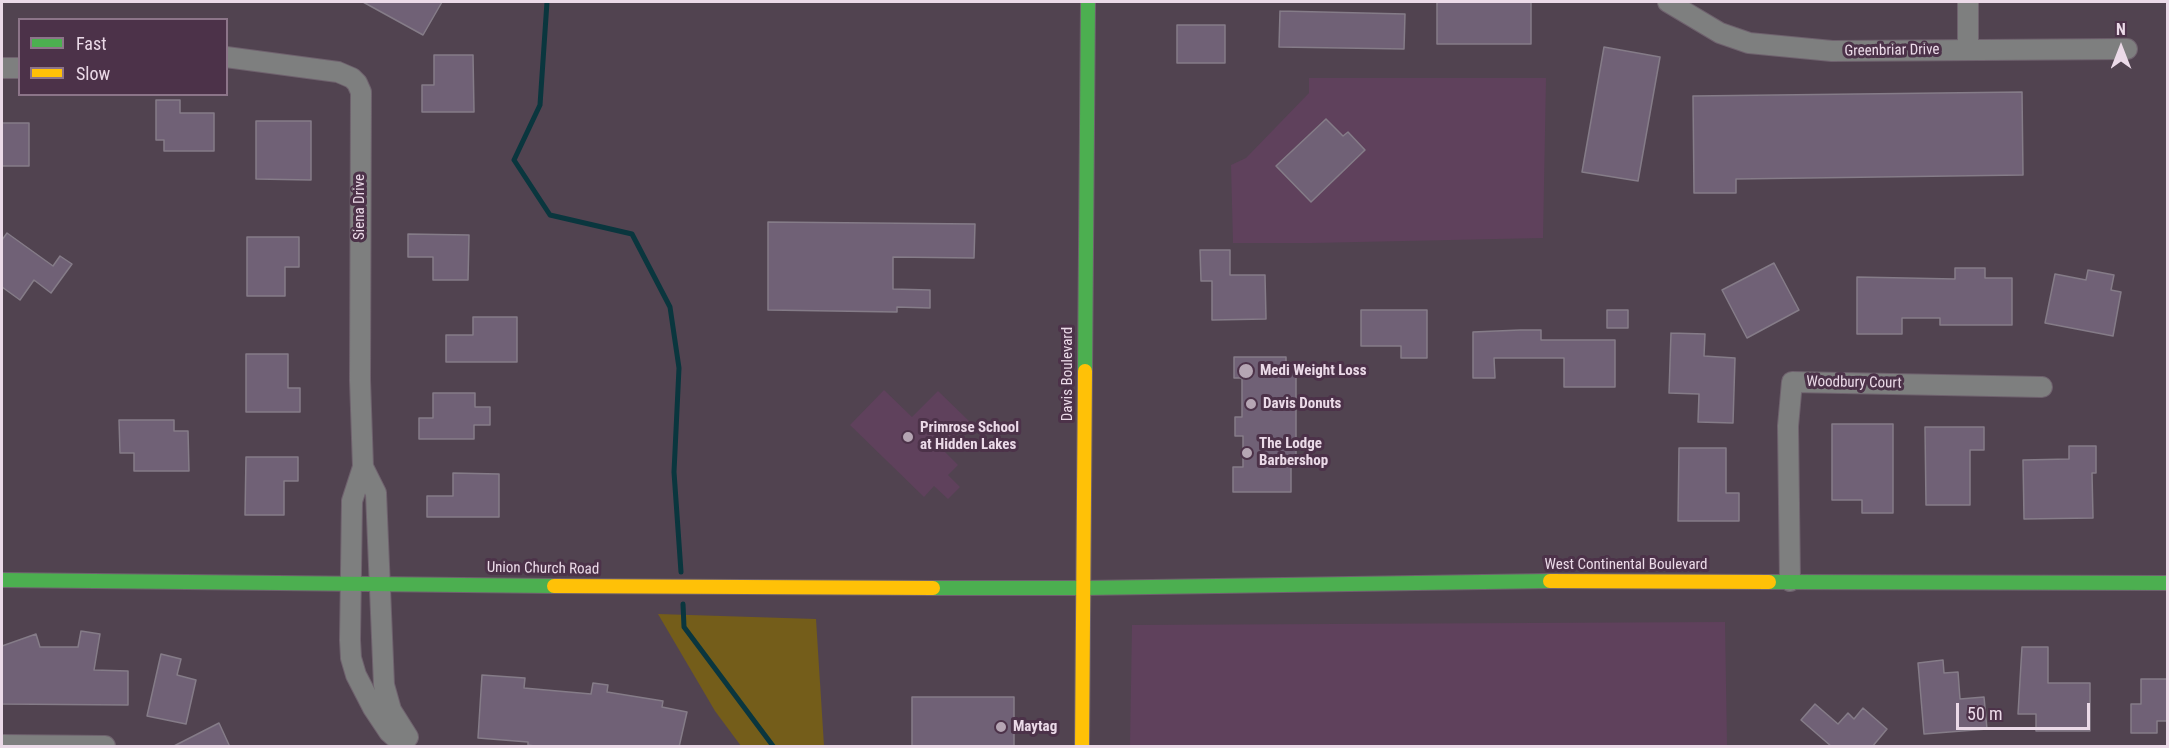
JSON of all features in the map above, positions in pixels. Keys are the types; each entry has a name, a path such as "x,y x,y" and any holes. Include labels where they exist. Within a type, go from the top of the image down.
{"main road":[{"name":"Davis Boulevard","path":"1082,747 1088,2"},
{"name":"Union Church Road","path":"2,580 752,588 1084,588"},
{"name":"West Continental Boulevard","path":"1084,588 1341,583 1790,581 2168,583"}],"street":[{"name":"Greenbriar Drive","path":"1668,2 1720,33 1749,43 1832,51 2127,49"},
{"path":"1968,2 1968,50"},
{"name":"Siena Drive","path":"228,57 338,72 357,82 361,92 360,380 363,467 352,501 351,658 356,675 380,719 389,732 405,747"},
{"path":"2,68 18,68"},
{"name":"Woodbury Court","path":"1790,581 1788,426 1792,382 2042,387"},
{"name":"Siena Drive","path":"363,467 376,493 384,685 397,722 416,747"},
{"path":"2,745 105,747"}],"shaded area":[{"path":"1309,78 1546,78 1543,238 1233,243 1231,165 1246,158 1309,93"},
{"name":"Primrose School at Hidden Lakes","path":"884,390 912,417 938,391 969,421 942,449 958,465 948,475 960,487 948,499 934,486 924,497 850,425"},
{"path":"658,614 816,619 824,746 741,746 715,711"},
{"path":"1725,622 1727,746 1130,746 1132,625"}],"building":[{"path":"363,2 442,2 423,35"},
{"path":"1437,2 1531,2 1531,44 1437,44"},
{"path":"1280,11 1405,14 1404,49 1279,47"},
{"path":"1177,25 1225,25 1225,63 1177,63"},
{"path":"1604,47 1660,57 1638,181 1582,172"},
{"path":"434,55 473,55 474,112 422,112 422,85 434,85"},
{"path":"2022,92 2023,175 1736,179 1736,193 1694,193 1693,96"},
{"path":"156,100 180,100 180,113 214,113 214,151 164,151 164,140 156,140"},
{"path":"1326,119 1343,136 1348,132 1365,150 1311,202 1276,166"},
{"path":"256,121 311,121 311,180 256,179"},
{"path":"2,123 29,123 29,166 2,166"},
{"path":"768,222 975,224 974,258 893,257 893,289 930,290 930,308 897,307 897,312 768,310"},
{"path":"7,233 53,266 60,256 72,264 51,293 34,280 20,300 2,287 2,240"},
{"path":"408,234 469,235 468,280 433,280 433,257 408,257"},
{"path":"247,237 299,237 299,267 285,267 285,296 247,296"},
{"path":"1200,250 1230,250 1230,275 1265,275 1266,319 1212,320 1212,281 1201,281"},
{"path":"1774,263 1799,310 1747,338 1722,290"},
{"path":"1955,268 1985,268 1985,278 2012,278 2012,325 1940,325 1940,318 1902,318 1902,334 1857,334 1857,277 1955,279"},
{"path":"2088,270 2114,275 2111,290 2121,292 2113,336 2045,323 2055,274 2086,280"},
{"path":"1361,310 1427,310 1427,358 1401,358 1401,346 1361,346"},
{"path":"1607,310 1628,310 1628,328 1607,328"},
{"path":"473,317 517,317 517,362 446,362 446,335 473,335"},
{"path":"1541,330 1541,340 1615,340 1615,387 1564,387 1564,358 1494,358 1495,378 1473,378 1473,332"},
{"path":"1671,333 1705,334 1704,356 1735,358 1733,423 1698,422 1699,394 1669,393"},
{"path":"246,354 288,354 288,388 300,388 300,412 246,412"},
{"path":"1234,357 1286,357 1286,367 1296,367 1296,460 1291,460 1291,492 1233,492 1233,467 1243,467 1243,436 1235,436 1235,417 1242,417 1242,378 1234,378"},
{"path":"433,393 475,393 475,407 490,407 490,425 474,425 474,439 419,439 419,418 433,418"},
{"path":"119,420 174,420 174,431 188,431 189,471 134,471 134,453 120,453"},
{"path":"1832,424 1893,424 1893,513 1862,513 1862,500 1832,500"},
{"path":"1925,427 1984,427 1984,450 1970,450 1970,505 1926,505"},
{"path":"2069,446 2096,446 2096,473 2092,473 2093,518 2024,519 2023,460 2069,459"},
{"path":"1679,448 1726,448 1726,493 1739,493 1739,521 1678,521"},
{"path":"246,457 298,457 298,481 284,481 284,515 245,515"},
{"path":"453,473 499,474 499,517 427,517 427,496 453,496"},
{"path":"81,631 100,634 94,670 128,671 128,705 2,704 2,646 36,634 40,647 78,647"},
{"path":"2022,647 2048,647 2048,683 2090,683 2090,731 2036,731 2036,714 2018,714"},
{"path":"161,654 181,659 177,675 196,680 186,724 147,716"},
{"path":"1943,660 1944,673 1958,672 1960,699 1984,697 1987,729 1924,734 1918,663"},
{"path":"482,675 525,678 524,688 591,694 593,683 608,685 607,692 663,701 662,707 687,712 679,747 541,747 528,745 528,742 478,738"},
{"path":"2141,679 2168,679 2168,721 2157,721 2157,733 2131,733 2131,704 2141,704"},
{"path":"912,697 1014,697 1014,747 912,747"},
{"path":"1815,704 1838,724 1848,713 1854,719 1863,708 1887,729 1872,747 1832,747 1801,720"},
{"path":"219,723 230,747 172,747"}],"waterway":[{"path":"547,2 540,105 514,160 550,215 632,234 670,307 679,368 674,472 681,572"},
{"path":"683,604 684,627 773,746"}],"traffic: fast":[{"path":"1085,371 1088,2"},
{"path":"2,580 554,586"},
{"path":"933,588 1550,581"},
{"path":"1769,582 2168,583"}],"traffic: slow":[{"path":"1082,746 1085,371"},
{"path":"1550,581 1769,582"},
{"path":"554,586 933,588"}],"place":[{"name":"Medi Weight Loss","path":"1246,371"},
{"name":"Davis Donuts","path":"1251,404"},
{"name":"Primrose School at Hidden Lakes","path":"908,437"},
{"name":"The Lodge Barbershop","path":"1247,453"},
{"name":"Maytag","path":"1001,727"}]}
